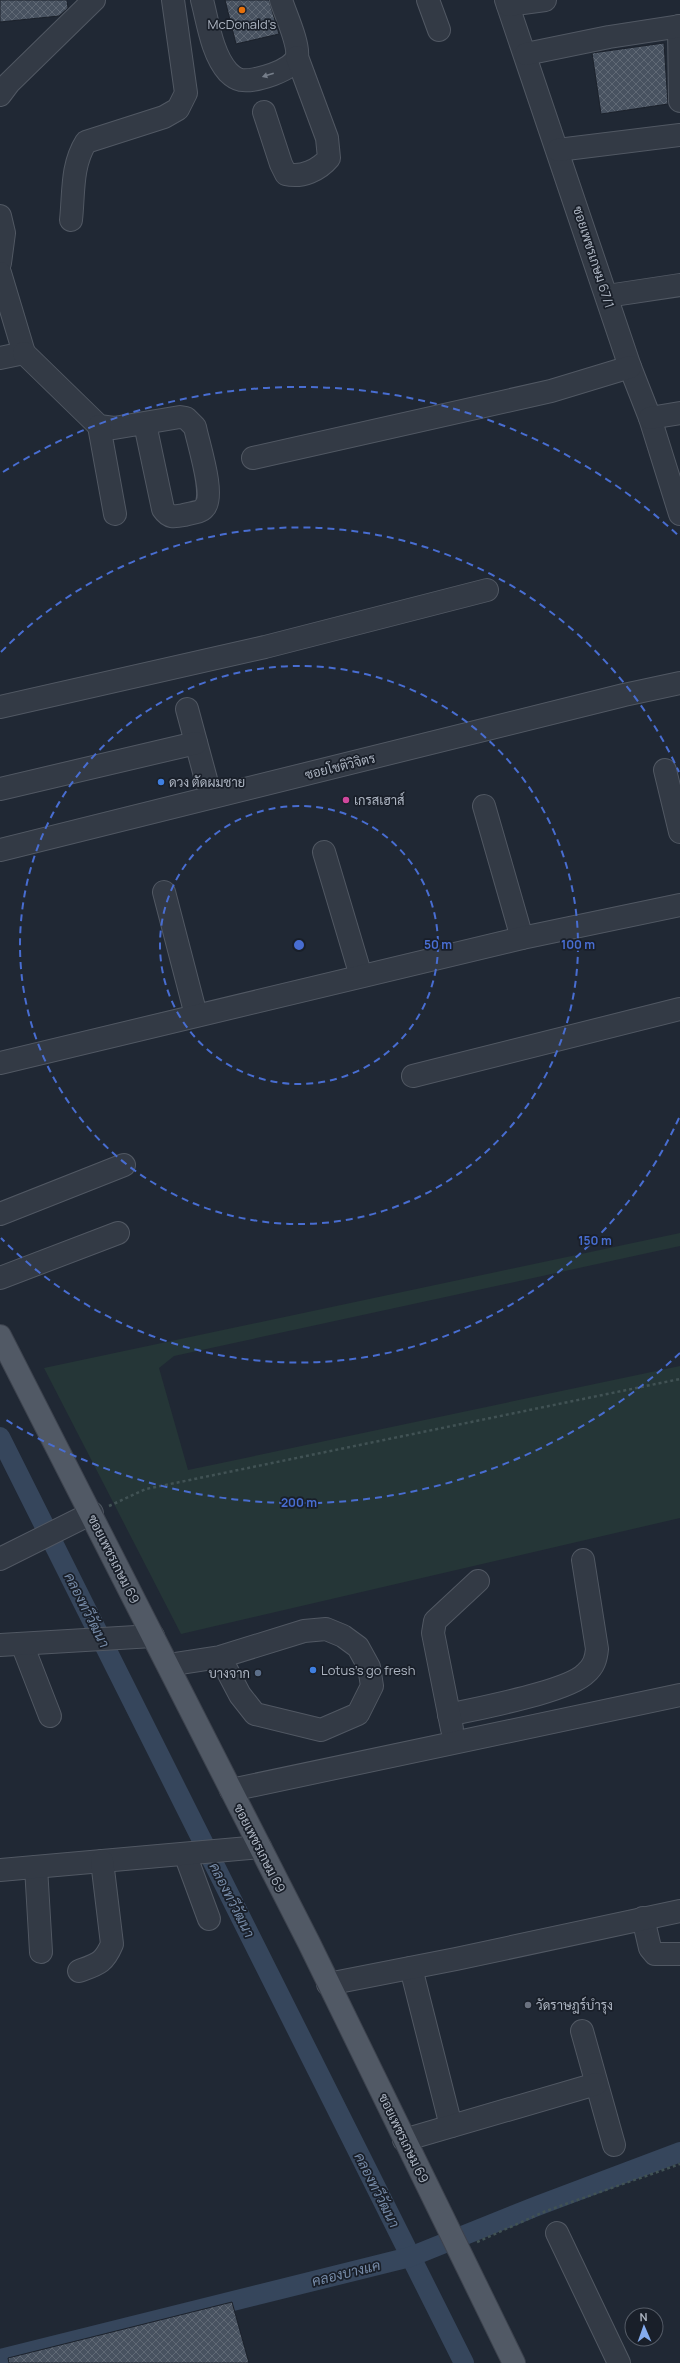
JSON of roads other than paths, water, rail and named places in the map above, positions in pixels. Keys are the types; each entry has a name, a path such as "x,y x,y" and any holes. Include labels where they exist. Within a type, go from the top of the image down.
{"main road":[{"name":"ซอยเพชรเกษม 69","path":"0,1336 83,1518 144,1636 168,1665 231,1790 249,1849 328,1984 404,2140 472,2274 514,2363"}],"street":[{"path":"0,95 9,83 94,0"},
{"path":"71,220 74,172 78,154 86,142 164,117 178,109 186,93 173,0"},
{"path":"202,0 220,61 229,73 239,80 251,80 283,70 292,65 297,57"},
{"path":"264,112 281,164 286,174 297,176 323,166 329,158 327,138 297,57 297,48 281,0"},
{"path":"428,0 439,30"},
{"path":"507,2 545,0"},
{"name":"ซอยเพชรเกษม 67/1","path":"507,2 526,54 630,366 650,418 680,514"},
{"path":"526,54 609,37 680,26 680,101"},
{"path":"558,150 680,135"},
{"path":"0,216 4,232 0,263"},
{"path":"0,273 24,353 99,426 114,514"},
{"path":"607,296 680,285"},
{"path":"0,358 24,353"},
{"path":"253,458 551,391 630,366"},
{"path":"650,418 680,413"},
{"path":"99,426 114,428 145,424"},
{"path":"0,707 265,648 487,590"},
{"name":"ซอยโชติวิจิตร","path":"1,848 616,697 680,683"},
{"path":"187,708 207,784"},
{"path":"0,789 196,743"},
{"path":"664,770 680,832"},
{"path":"484,806 522,938"},
{"path":"324,852 361,976"},
{"path":"164,892 196,1015"},
{"path":"0,1063 522,938 680,905"},
{"path":"413,1076 680,1009"},
{"path":"0,1214 124,1165"},
{"path":"0,1278 118,1232"},
{"path":"0,1559 83,1518"},
{"path":"449,1715 557,1689 586,1674 596,1662 597,1649 583,1560"},
{"path":"454,1742 433,1633 435,1622 478,1581"},
{"path":"168,1665 220,1657 304,1631 326,1629 343,1636 358,1647 369,1667 372,1686 358,1714 321,1730 255,1714 240,1695 220,1657"},
{"path":"0,1645 144,1636"},
{"path":"22,1644 50,1716"},
{"path":"231,1790 680,1695"},
{"path":"0,1870 249,1849"},
{"path":"187,1854 210,1919"},
{"path":"79,1971 99,1964 107,1956 112,1944 102,1862"},
{"path":"36,1867 41,1952"},
{"path":"328,1984 680,1911"},
{"path":"643,1918 650,1948 656,1954 680,1954"},
{"path":"411,1968 451,2126"},
{"path":"582,2031 614,2145"},
{"path":"404,2140 596,2084"},
{"path":"557,2233 619,2363"}],"waterway":[{"name":"คลองทวีวัฒนา","path":"0,1437 464,2363"},
{"name":"คลองบางแค","path":"0,2359 410,2257 537,2206 680,2152"}],"place":[{"name":"McDonald's","path":"242,10"},
{"name":"ดวง ตัดผมชาย","path":"161,782"},
{"name":"เกรสเฮาส์","path":"346,800"},
{"name":"Lotus's go fresh","path":"313,1670"},
{"name":"บางจาก","path":"258,1673"},
{"name":"วัดราษฎร์บำรุง","path":"528,2005"}]}
